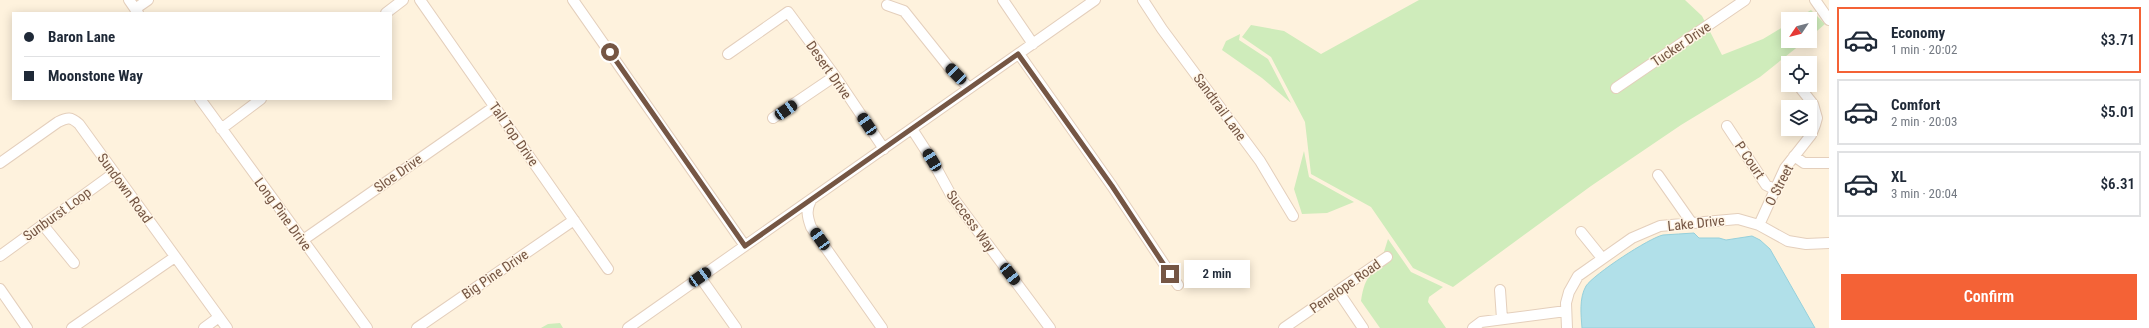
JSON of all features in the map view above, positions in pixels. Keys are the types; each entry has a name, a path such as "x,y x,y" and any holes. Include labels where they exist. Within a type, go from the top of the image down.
{"street":[{"path":"129,0 137,11 148,0"},
{"path":"387,12 403,0"},
{"name":"Tall Top Drive","path":"420,0 608,269"},
{"path":"573,0 745,246"},
{"path":"1003,0 1033,44"},
{"path":"628,328 1033,44 1081,4 1095,0"},
{"name":"Sandtrail Lane","path":"1143,0 1162,29 1260,161 1293,216"},
{"name":"Tucker Drive","path":"1616,88 1745,0"},
{"path":"1815,0 1829,20"},
{"path":"887,5 904,11 948,66 969,88"},
{"name":"Desert Drive","path":"728,54 788,12 835,76 884,148"},
{"path":"1018,54 1112,186 1178,285"},
{"path":"773,118 835,76"},
{"name":"O Street","path":"1759,225 1785,168 1811,135 1817,118 1813,104 1804,92"},
{"name":"Long Pine Drive","path":"201,100 367,328"},
{"path":"221,129 260,100"},
{"name":"Sloe Drive","path":"303,240 494,107"},
{"name":"Sundown Road","path":"0,163 66,118 72,118 80,124 227,328"},
{"name":"P Court","path":"1727,126 1766,185 1776,190"},
{"name":"Success Way","path":"912,129 932,160 951,195 1050,328"},
{"path":"1794,156 1804,163 1829,163"},
{"name":"Sunburst Loop","path":"0,256 114,173"},
{"path":"1658,175 1691,222"},
{"path":"811,200 807,207 807,217 811,227 882,328"},
{"name":"Lake Drive","path":"1568,328 1566,312 1569,292 1578,276 1632,238 1647,231 1671,224 1738,219 1759,225 1788,241 1806,244 1829,243"},
{"name":"Big Pine Drive","path":"417,328 574,220"},
{"path":"43,225 74,263"},
{"path":"1581,232 1602,258"},
{"path":"72,328 175,257"},
{"name":"Penelope Road","path":"1284,328 1387,257"},
{"path":"700,277 736,328"},
{"path":"0,289 27,328"},
{"path":"1500,290 1502,319"},
{"path":"1338,291 1364,328"},
{"path":"1473,328 1481,322 1566,312"},
{"path":"204,328 219,317"}],"green space":[{"path":"1419,0 1685,0 1702,16 1722,55 1763,39 1781,28 1781,48 1796,48 1786,56 1781,56 1781,60 1760,77 1681,125 1591,186 1453,287 1413,268 1371,207 1311,174 1305,122 1271,57 1242,37 1251,25 1284,31 1321,54"},
{"path":"1817,16 1825,24 1817,31"},
{"path":"1240,34 1239,40 1268,59 1291,103 1262,78 1222,50 1226,41"},
{"path":"1304,151 1309,177 1354,202 1327,213 1302,214 1294,189"},
{"path":"1388,239 1411,272 1443,287 1429,297 1428,302 1446,328 1380,328 1361,301 1367,279 1393,258 1388,251 1383,255"},
{"path":"560,323 563,328 541,328 548,324"}],"water":[{"path":"1694,233 1699,238 1719,238 1726,240 1752,236 1760,240 1770,249 1815,328 1582,328 1582,296 1586,286 1599,273 1622,257 1663,235"}],"route":[{"path":"610,52 745,246 1018,54 1112,186 1170,274"}]}
